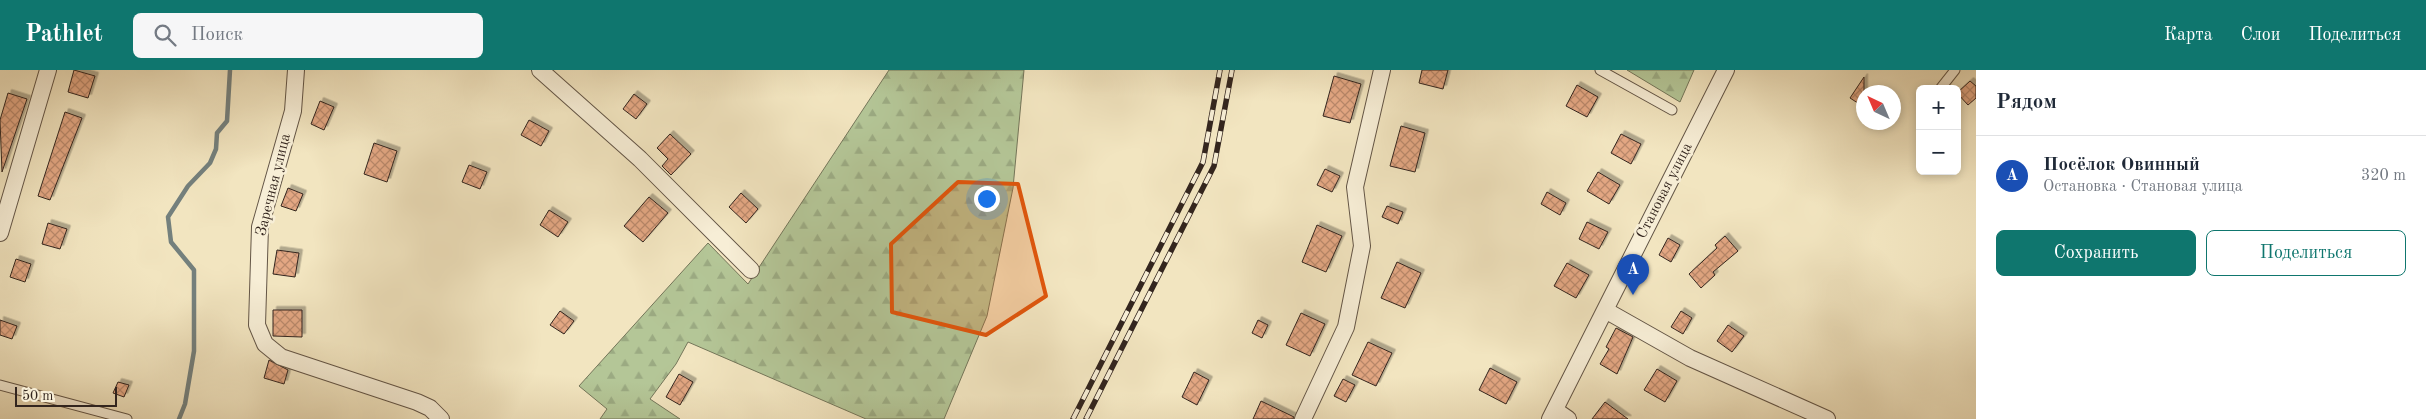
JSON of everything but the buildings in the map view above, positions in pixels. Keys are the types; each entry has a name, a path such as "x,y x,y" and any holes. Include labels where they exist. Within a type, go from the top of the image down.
{"street":[{"path":"0,234 48,70"},
{"name":"Заречная улица","path":"296,70 293,111 260,227 256,314 260,336 281,357 417,402 430,408 441,419"},
{"path":"540,70 640,159 751,270"},
{"path":"1303,419 1346,327 1362,246 1356,187 1382,70"},
{"name":"Становая улица","path":"1552,414 1726,70"},
{"path":"1605,310 1690,358 1827,419"},
{"path":"1552,414 1568,419"}],"lane":[{"path":"1600,70 1672,110"},
{"path":"1943,85 1954,70"},
{"path":"0,385 127,419"}],"highlighted area":[{"path":"958,182 1018,184 1046,296 986,335 892,312 891,244"}],"green space":[{"path":"889,70 1024,70 1013,188 987,316 944,419 866,419 688,342 676,364 650,399 680,419 600,419 607,409 579,386 708,243 748,284"},
{"path":"1627,70 1694,70 1680,102"}],"waterway":[{"path":"179,419 185,404 194,351 194,270 171,242 168,217 188,186 210,163 216,149 217,133 227,121 230,70"}],"railway":[{"path":"1073,419 1203,162 1220,70"},
{"path":"1086,419 1214,166 1232,70"}],"place":[{"name":"Посёлок Овинный","path":"1633,295"}]}
